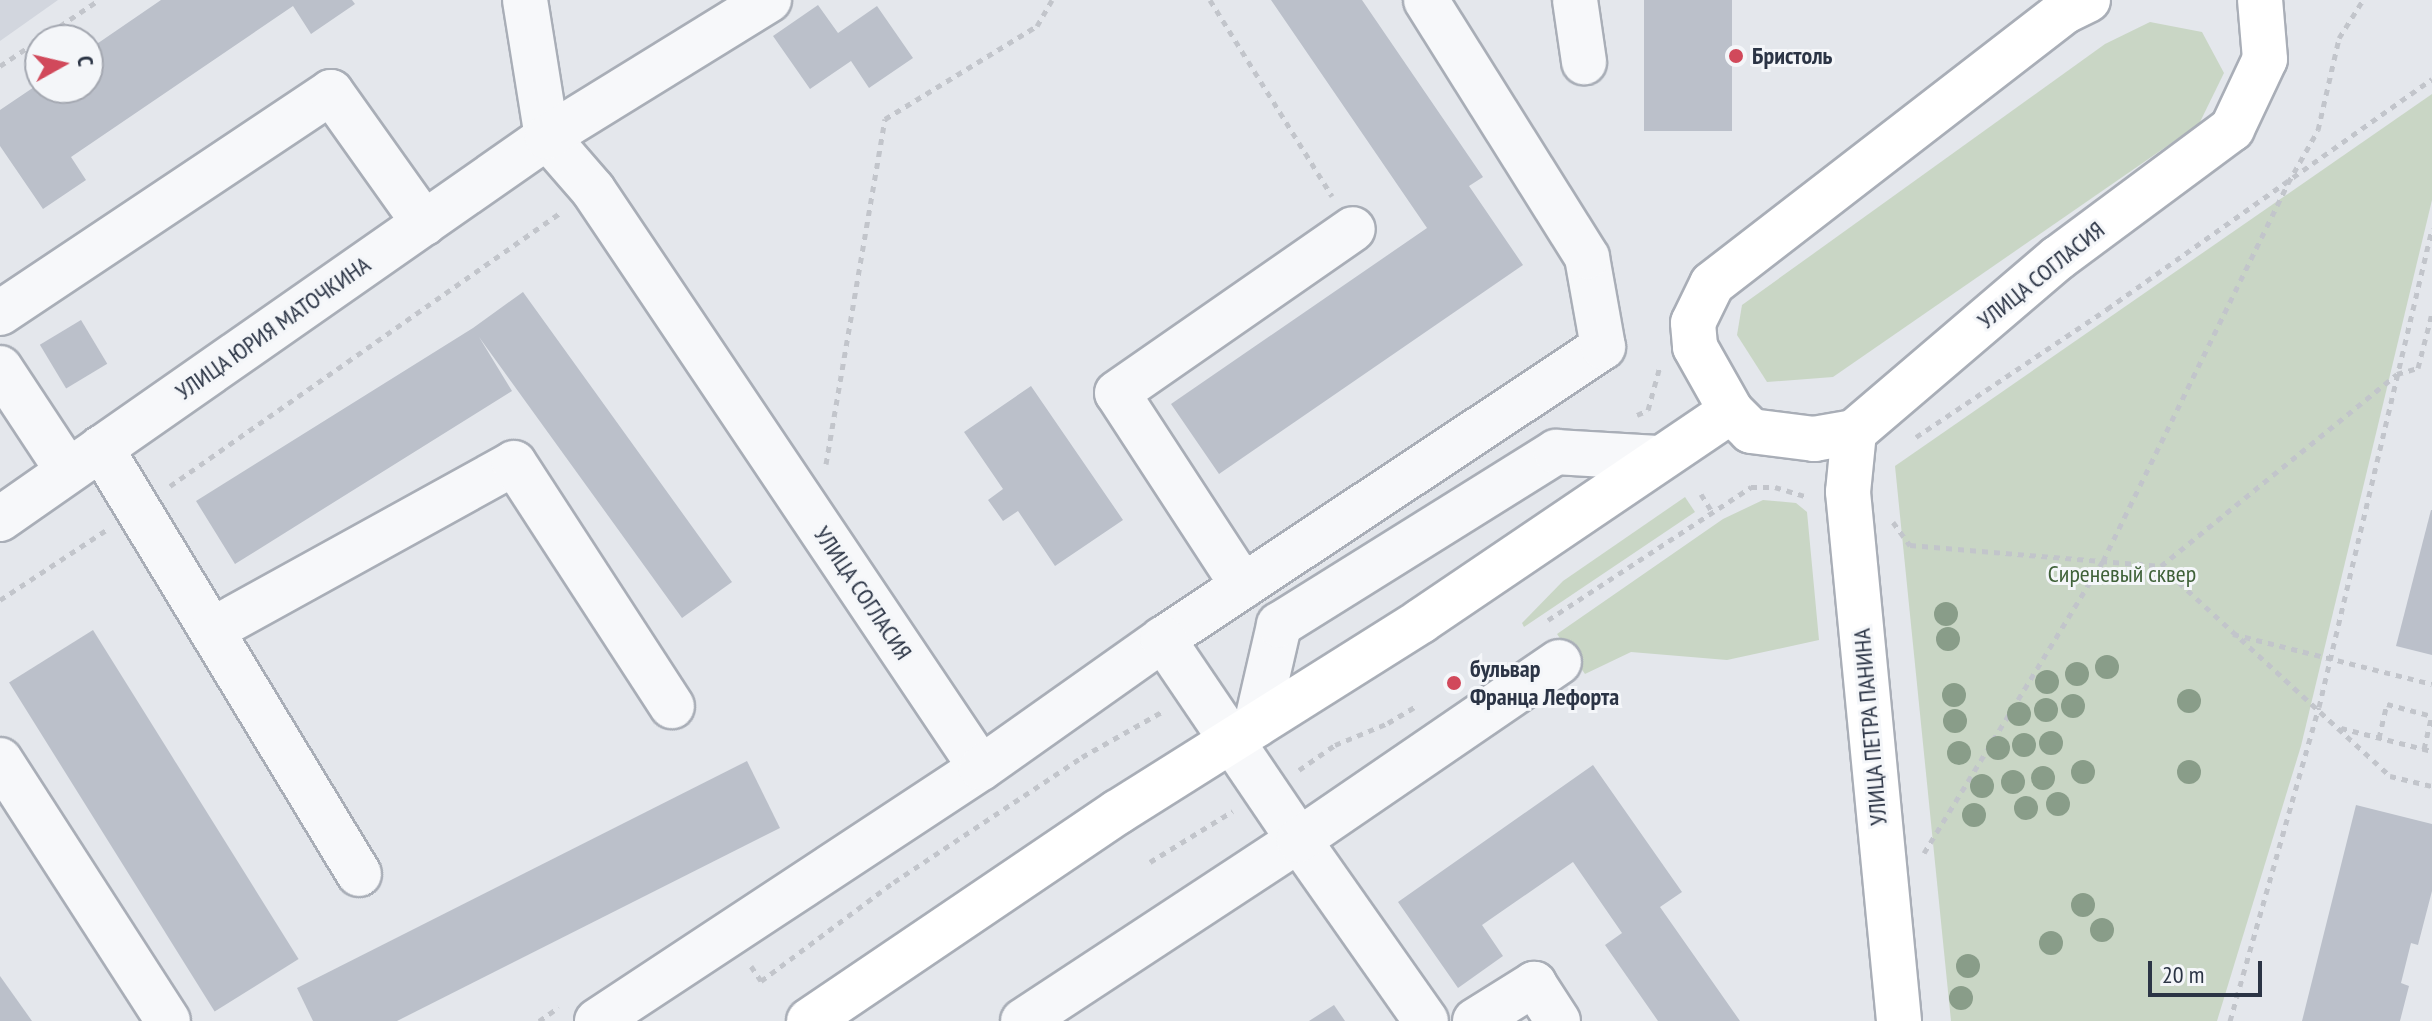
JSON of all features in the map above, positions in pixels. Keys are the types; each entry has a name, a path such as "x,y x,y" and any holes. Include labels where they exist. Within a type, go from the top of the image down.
{"main road":[{"path":"1854,432 1814,439 1751,431 1731,411 1695,347 1693,323 1712,284 2053,13 2088,0"},
{"name":"УЛИЦА СОГЛАСИЯ","path":"1854,432 2058,258 2232,129 2265,59 2260,0"},
{"path":"809,1021 1244,731 1421,621 1657,458 1731,411"},
{"name":"УЛИЦА ПЕТРА ПАНИНА","path":"1854,432 1848,492 1899,1021"}],"street":[{"path":"525,0 547,137"},
{"name":"УЛИЦА ЮРИЯ МАТОЧКИНА","path":"0,519 547,137 769,0"},
{"path":"597,1021 981,768 1163,639 1603,347 1587,257 1426,0"},
{"path":"1575,0 1584,62"},
{"path":"0,313 331,92 424,223"},
{"name":"УЛИЦА СОГЛАСИЯ","path":"547,137 593,190 981,768"},
{"path":"1243,586 1117,393 1353,229"},
{"path":"0,368 84,459 138,509 359,874"},
{"path":"1244,731 1279,625 1556,452 1657,458"},
{"path":"212,630 514,463 672,706"},
{"path":"1163,639 1244,731 1299,840 1426,1021"},
{"path":"1023,1021 1299,840 1559,662"},
{"path":"0,760 168,1021"},
{"path":"1475,1021 1534,984 1558,1021"}],"path":[{"path":"0,66 99,0"},
{"path":"816,522 885,119 1037,26 1052,0"},
{"path":"1210,0 1353,229"},
{"path":"1888,911 2103,561 2288,183 2318,130 2339,38 2363,0"},
{"path":"1902,446 2107,309 2432,79"},
{"path":"0,600 138,509 593,190"},
{"path":"2230,1021 2319,707 2432,228"},
{"path":"2161,566 2397,374 2418,368 2432,313"},
{"path":"1701,494 1711,510"},
{"path":"1851,518 1888,515 1910,545 2161,566 2233,634 2319,707 2390,776 2432,786"},
{"path":"2233,634 2432,684"},
{"path":"2379,738 2387,704 2432,715 2424,749"},
{"path":"2340,728 2432,751"},
{"path":"1150,862 1241,806"}],"shaded area":[{"path":"0,0 58,0 24,24 0,41"}],"green space":[{"path":"2150,22 2202,32 2224,73 2199,124 1833,377 1767,382 1737,335 1742,305 2105,44"},
{"name":"Сиреневый сквер","path":"2432,94 2432,200 2301,746 2217,1021 1951,1021 1895,466"},
{"path":"1685,497 1695,512 1524,627 1522,623 1563,581"},
{"path":"1763,500 1796,503 1807,512 1819,640 1727,660 1631,652 1585,674 1557,634 1723,519"}],"building":[{"path":"161,0 352,0 355,4 311,34 293,6 71,157 86,180 43,209 0,146 0,110 24,94 24,104 104,104 104,39"},
{"path":"1271,0 1362,0 1483,177 1469,186 1523,265 1219,474 1171,404 1427,228"},
{"path":"1644,0 1732,0 1732,131 1644,131"},
{"path":"818,5 838,33 877,6 913,58 869,88 851,61 810,89 773,36"},
{"path":"523,292 732,582 682,618 479,337 512,391 235,564 196,501 473,328"},
{"path":"81,320 107,364 66,388 40,345"},
{"path":"1031,386 1123,520 1055,566 1018,511 1003,521 988,500 1003,489 964,432"},
{"path":"2432,510 2432,655 2396,646"},
{"path":"93,630 299,959 215,1012 9,682"},
{"path":"747,761 780,828 397,1021 313,1021 297,988"},
{"path":"1593,765 1682,892 1660,907 1740,1021 1658,1021 1605,945 1622,933 1573,862 1482,925 1503,956 1458,988 1398,902"},
{"path":"2356,805 2432,824 2432,891 2418,945 2411,943 2401,983 2409,986 2400,1021 2302,1021"},
{"path":"0,976 32,1021 0,1021"},
{"path":"1334,1005 1345,1021 1309,1021"}],"place":[{"name":"Бристоль","path":"1736,56"},
{"name":"бульвар Франца Лефорта","path":"1454,683"}]}
